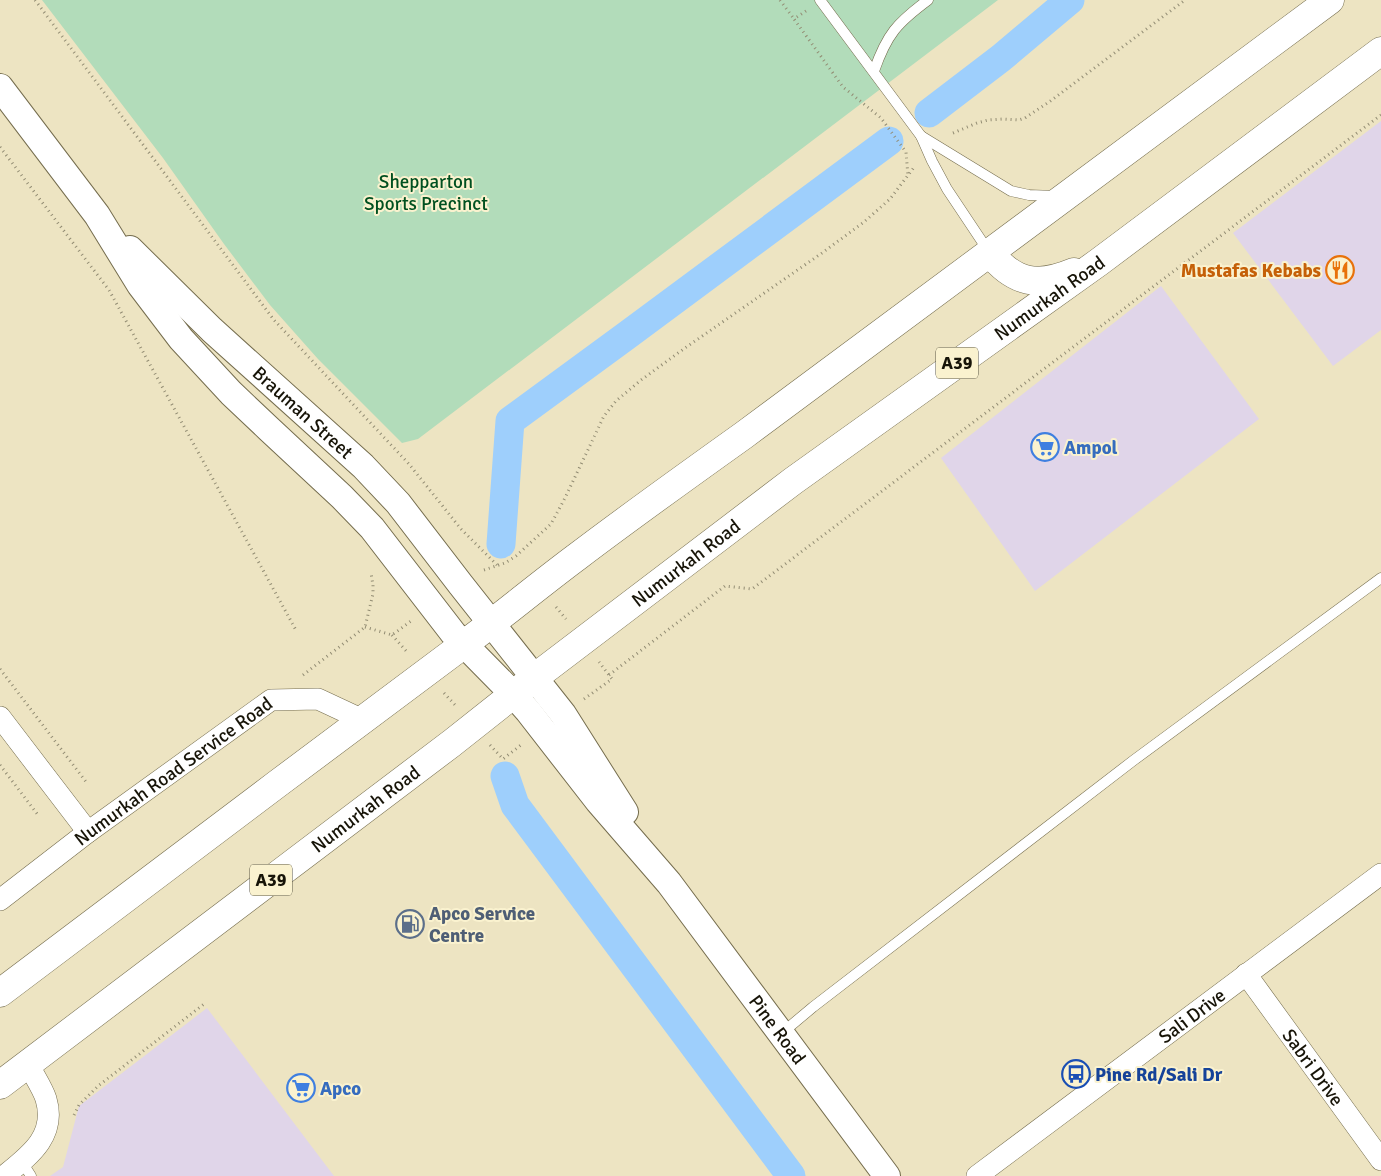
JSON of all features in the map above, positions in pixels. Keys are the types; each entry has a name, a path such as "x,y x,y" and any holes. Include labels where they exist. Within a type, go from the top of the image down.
{"highway":[{"path":"0,993 639,511 1330,0"},
{"name":"Numurkah Road","path":"0,1085 474,726 534,678 814,465 1098,262 1381,51"},
{"path":"990,253 997,262 1012,274 1030,281 1062,277 1098,262"},
{"path":"0,1058 28,1064"}],"street":[{"name":"Brauman Street","path":"0,87 97,215 140,285 180,339 238,399 342,497 372,528 464,644 514,695"},
{"name":"Brauman Street","path":"97,215 188,307 363,466 398,503 534,678"},
{"path":"372,528 398,503"},
{"name":"Pine Road","path":"534,678 576,733 669,883"},
{"name":"Pine Road","path":"514,695 598,801 669,883 887,1176"},
{"name":"Numurkah Road Service Road","path":"0,900 88,832 271,700 318,700 363,720"},
{"path":"0,717 88,832"},
{"name":"Sali Drive","path":"977,1176 1381,874"},
{"name":"Sabri Drive","path":"1246,974 1381,1160"},
{"path":"4,1176 26,1169 34,1151 43,1139 48,1121 46,1099 28,1064"}],"lane":[{"path":"820,0 921,136 951,195 990,253"},
{"path":"874,71 882,50 895,29 912,12 928,0"},
{"path":"921,136 1000,185 1016,192 1051,197 1070,193"},
{"path":"781,1034 813,1007 1134,760 1381,578"}],"path":[{"path":"34,0 274,320 409,464 461,529 497,565"},
{"path":"780,0 843,87 881,118 906,152 908,176"},
{"path":"936,145 947,136 977,123 996,119 1019,120 1025,118 1185,0"},
{"path":"794,19 807,10"},
{"path":"609,675 725,586 752,589 1381,114"},
{"path":"0,147 109,290 297,632"},
{"path":"461,585 477,573 516,556 551,524 604,416 616,401 678,353 864,222 890,199 918,161 928,152"},
{"path":"271,700 365,627 373,594 370,570"},
{"path":"392,635 432,606"},
{"path":"365,627 392,635 502,759"},
{"path":"0,669 87,783"},
{"path":"0,765 38,815"},
{"path":"73,1120 79,1105 86,1096 204,1004"}],"shaded area":[{"path":"1381,121 1381,330 1333,366 1233,233"},
{"path":"1161,286 1259,419 1035,591 941,458"},
{"path":"207,1008 334,1176 50,1176 63,1167 79,1106"}],"green space":[{"name":"Shepparton Sports Precinct","path":"42,0 998,0 418,439 402,443 318,359 270,305 163,158"}],"waterway":[{"path":"929,113 1001,58 1070,0"},
{"path":"501,544 510,421 889,141"},
{"path":"505,776 515,805 791,1176"}],"place":[{"name":"Mustafas Kebabs","path":"1340,270"},
{"name":"Ampol","path":"1045,447"},
{"name":"Apco Service Centre","path":"410,924"},
{"name":"Pine Rd/Sali Dr","path":"1076,1074"},
{"name":"Apco","path":"301,1088"}]}
